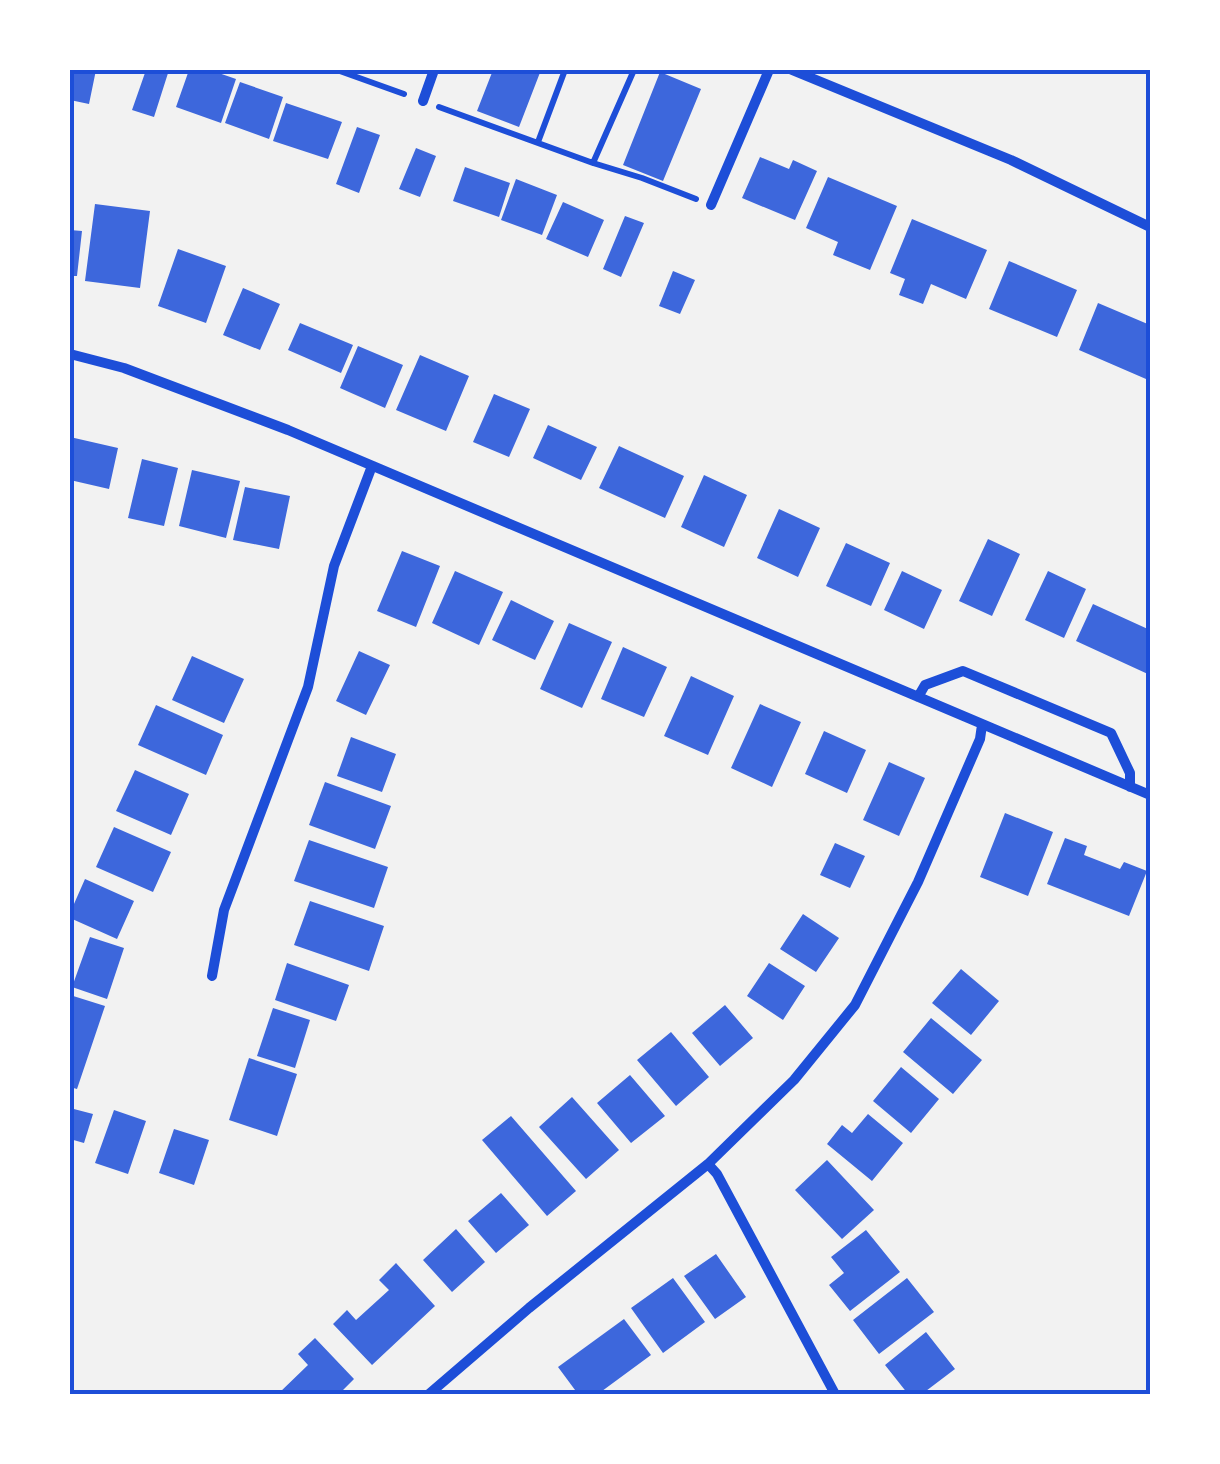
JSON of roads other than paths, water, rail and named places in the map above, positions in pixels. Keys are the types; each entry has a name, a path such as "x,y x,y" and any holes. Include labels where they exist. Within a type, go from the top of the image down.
{"street":[{"path":"423,101 434,70"},
{"path":"711,206 769,70"},
{"path":"792,70 1011,160 1150,227"},
{"path":"70,354 124,368 288,430 1150,796"},
{"path":"212,976 224,910 308,687 334,566 372,466"},
{"path":"918,697 925,685 962,672 1111,733 1130,772 1130,787"},
{"path":"430,1394 529,1308 708,1164 794,1080 855,1005 918,882 980,739 982,725"},
{"path":"708,1164 717,1174 835,1394"}]}
